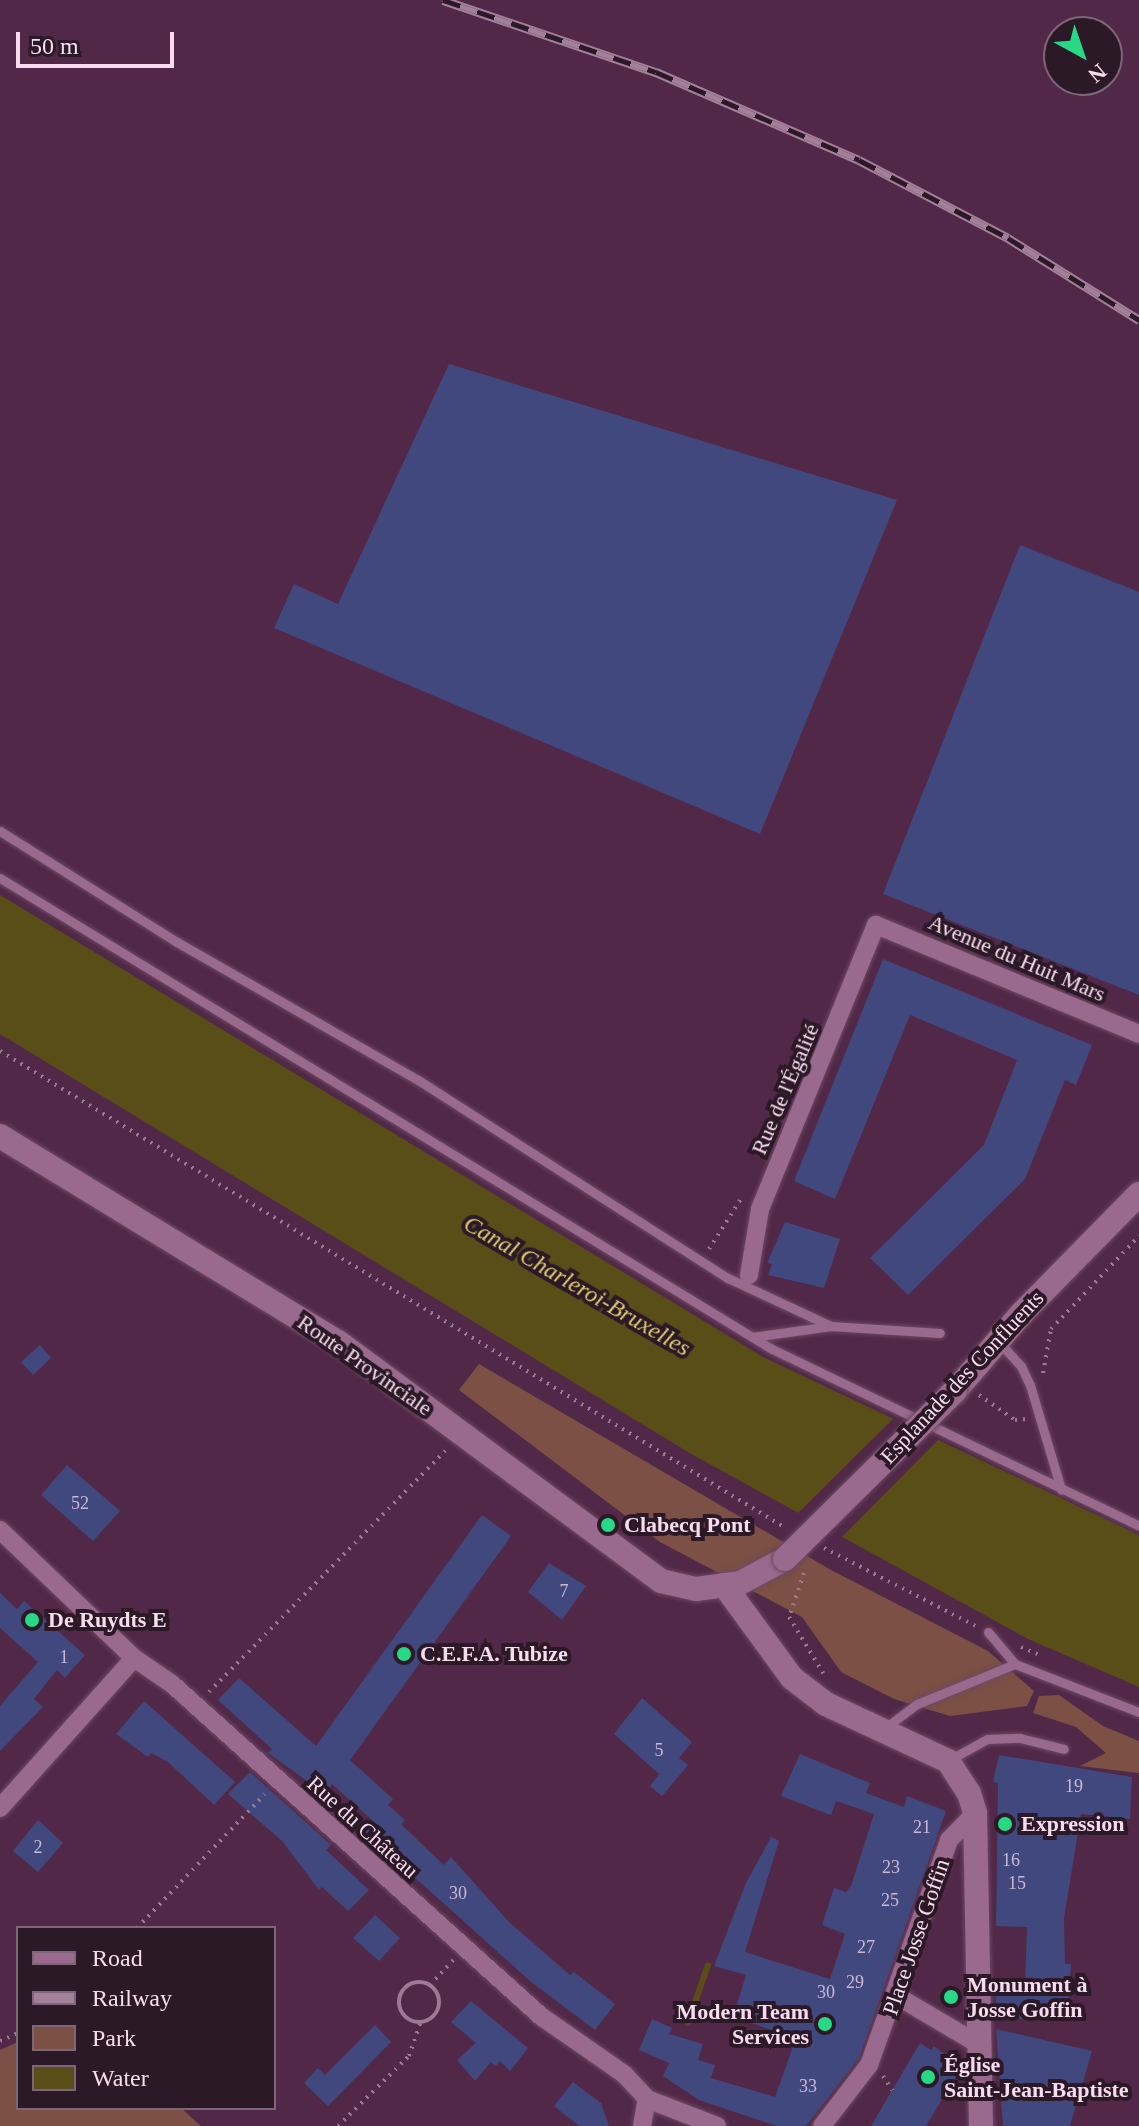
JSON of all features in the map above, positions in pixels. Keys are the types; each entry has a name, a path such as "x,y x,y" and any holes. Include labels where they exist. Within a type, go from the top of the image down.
{"main road":[{"name":"Route Provinciale","path":"0,1136 338,1342 661,1581 696,1589 740,1583 796,1561"},
{"name":"Esplanade des Confluents","path":"796,1561 962,1396 998,1341 1139,1194"},
{"path":"724,1585 792,1678 826,1704 885,1728 948,1761 965,1784 975,1813"},
{"name":"Place Josse Goffin","path":"975,1813 981,2126"}],"street":[{"name":"Avenue du Huit Mars","path":"876,925 1139,1034"},
{"name":"Rue de l'Égalité","path":"749,1275 760,1209 876,925"},
{"name":"Rue du Château","path":"0,1530 134,1658 196,1705 277,1782 542,2017 624,2074 647,2099 717,2126"},
{"path":"0,1808 134,1658"},
{"name":"Place Josse Goffin","path":"822,2126 869,2065 897,1996 949,1840 975,1813"},
{"path":"897,1996 980,2045"},
{"path":"642,2126 647,2099"}],"lane":[{"path":"0,831 177,942 418,1080 702,1262 831,1326"},
{"path":"0,878 752,1337 1139,1526"},
{"path":"752,1337 831,1326 940,1333"},
{"path":"998,1341 1021,1366 1040,1415 1061,1489"},
{"path":"988,1632 1015,1664 1139,1712"},
{"path":"885,1728 917,1704 1015,1664"},
{"path":"948,1761 987,1739 1020,1738 1064,1749"}],"path":[{"path":"0,1051 793,1532"},
{"path":"702,1262 744,1195"},
{"path":"962,1396 977,1393 1015,1420 1040,1415 1051,1329 1139,1236"},
{"path":"196,1705 462,1434"},
{"path":"821,1546 988,1632"},
{"path":"796,1561 789,1617 837,1688 826,1704"},
{"path":"139,1926 277,1782"},
{"path":"421,2022 405,2016 399,2001 406,1986 430,1985 464,1949"},
{"path":"338,2126 409,2056 421,2022 437,2011 437,1992 430,1985"}],"green space":[{"path":"479,1364 831,1570 988,1651 1034,1691 1027,1706 950,1716 894,1699 841,1672 802,1617 660,1542 459,1390"},
{"path":"1059,1695 1103,1726 1139,1741 1139,1773 1080,1766 1106,1753 1076,1727 1033,1713 1039,1696"},
{"path":"16,2043 16,2110 183,2110 201,2126 0,2126 0,2050"}],"water":[{"name":"Canal Charleroi-Bruxelles","path":"0,895 765,1358 1139,1535 1139,1687 1028,1639 693,1455 0,1034"}],"pier":[{"path":"896,1416 941,1437 839,1540 795,1516"}],"building":[{"path":"449,364 897,500 760,834 274,628 294,584 338,604"},
{"path":"1020,545 1139,592 1139,995 883,894"},
{"path":"883,959 1092,1045 1076,1085 1065,1080 1025,1179 908,1295 870,1258 984,1145 1017,1060 910,1015 835,1199 794,1181"},
{"path":"785,1222 840,1239 824,1288 768,1275 772,1264 767,1263"},
{"path":"40,1345 51,1358 33,1375 21,1362"},
{"path":"67,1465 120,1511 93,1541 41,1495"},
{"path":"482,1515 511,1536 350,1760 393,1799 388,1805 405,1820 401,1824 444,1865 451,1857 509,1922 570,1975 574,1972 615,2004 595,2030 530,1981 363,1831 373,1821 332,1784 325,1794 268,1753 272,1749 218,1700 239,1678 316,1746"},
{"path":"549,1563 586,1586 562,1620 528,1592"},
{"path":"0,1593 17,1609 24,1601 85,1655 65,1678 57,1670 34,1699 43,1707 0,1751 0,1706 38,1662 0,1628"},
{"path":"642,1698 692,1742 679,1758 688,1765 662,1796 650,1786 659,1774 614,1734"},
{"path":"144,1701 235,1782 214,1805 168,1762 151,1753 148,1757 116,1734"},
{"path":"800,1754 870,1783 866,1793 904,1807 907,1796 946,1811 859,2058 806,2126 777,2126 699,2100 663,2076 669,2063 639,2050 652,2019 672,2028 669,2034 703,2044 698,2060 715,2065 711,2078 775,2097 796,2038 733,2017 746,1975 714,1966 746,1883 771,1837 779,1841 745,1952 830,1979 845,1934 822,1925 834,1888 846,1892 851,1886 874,1814 836,1801 831,1815 781,1796"},
{"path":"999,1755 1132,1777 1130,1819 1081,1814 1064,1918 1065,1964 1071,1964 1067,2017 996,2020 996,1988 1025,1989 1027,1927 996,1926 998,1783 993,1782"},
{"path":"250,1772 331,1845 326,1850 369,1890 348,1911 322,1887 319,1890 282,1841 228,1794"},
{"path":"38,1820 63,1843 38,1872 13,1851"},
{"path":"375,1915 400,1938 379,1961 353,1938"},
{"path":"471,2001 528,2048 510,2071 500,2061 496,2066 491,2062 475,2081 457,2060 476,2043 451,2022"},
{"path":"375,2025 391,2042 328,2106 304,2083 318,2068 325,2075"},
{"path":"996,2029 1092,2051 1070,2126 1003,2126"},
{"name":"Église Saint-Jean-Baptiste","path":"920,2043 931,2050 934,2046 961,2068 926,2126 871,2126"},
{"path":"573,2082 601,2103 609,2126 579,2126 554,2106"}],"waterway":[{"path":"688,2023 708,1965"}],"railway":[{"path":"443,0 656,72 859,160 1008,238 1139,320"}],"place":[{"name":"Clabecq Pont","path":"608,1525"},
{"name":"De Ruydts E","path":"32,1620"},
{"name":"C.E.F.A. Tubize","path":"404,1654"},
{"name":"Expression","path":"1005,1824"},
{"name":"Monument à Josse Goffin","path":"951,1997"},
{"name":"Modern Team Services","path":"825,2024"},
{"name":"Église Saint-Jean-Baptiste","path":"928,2077"}]}
